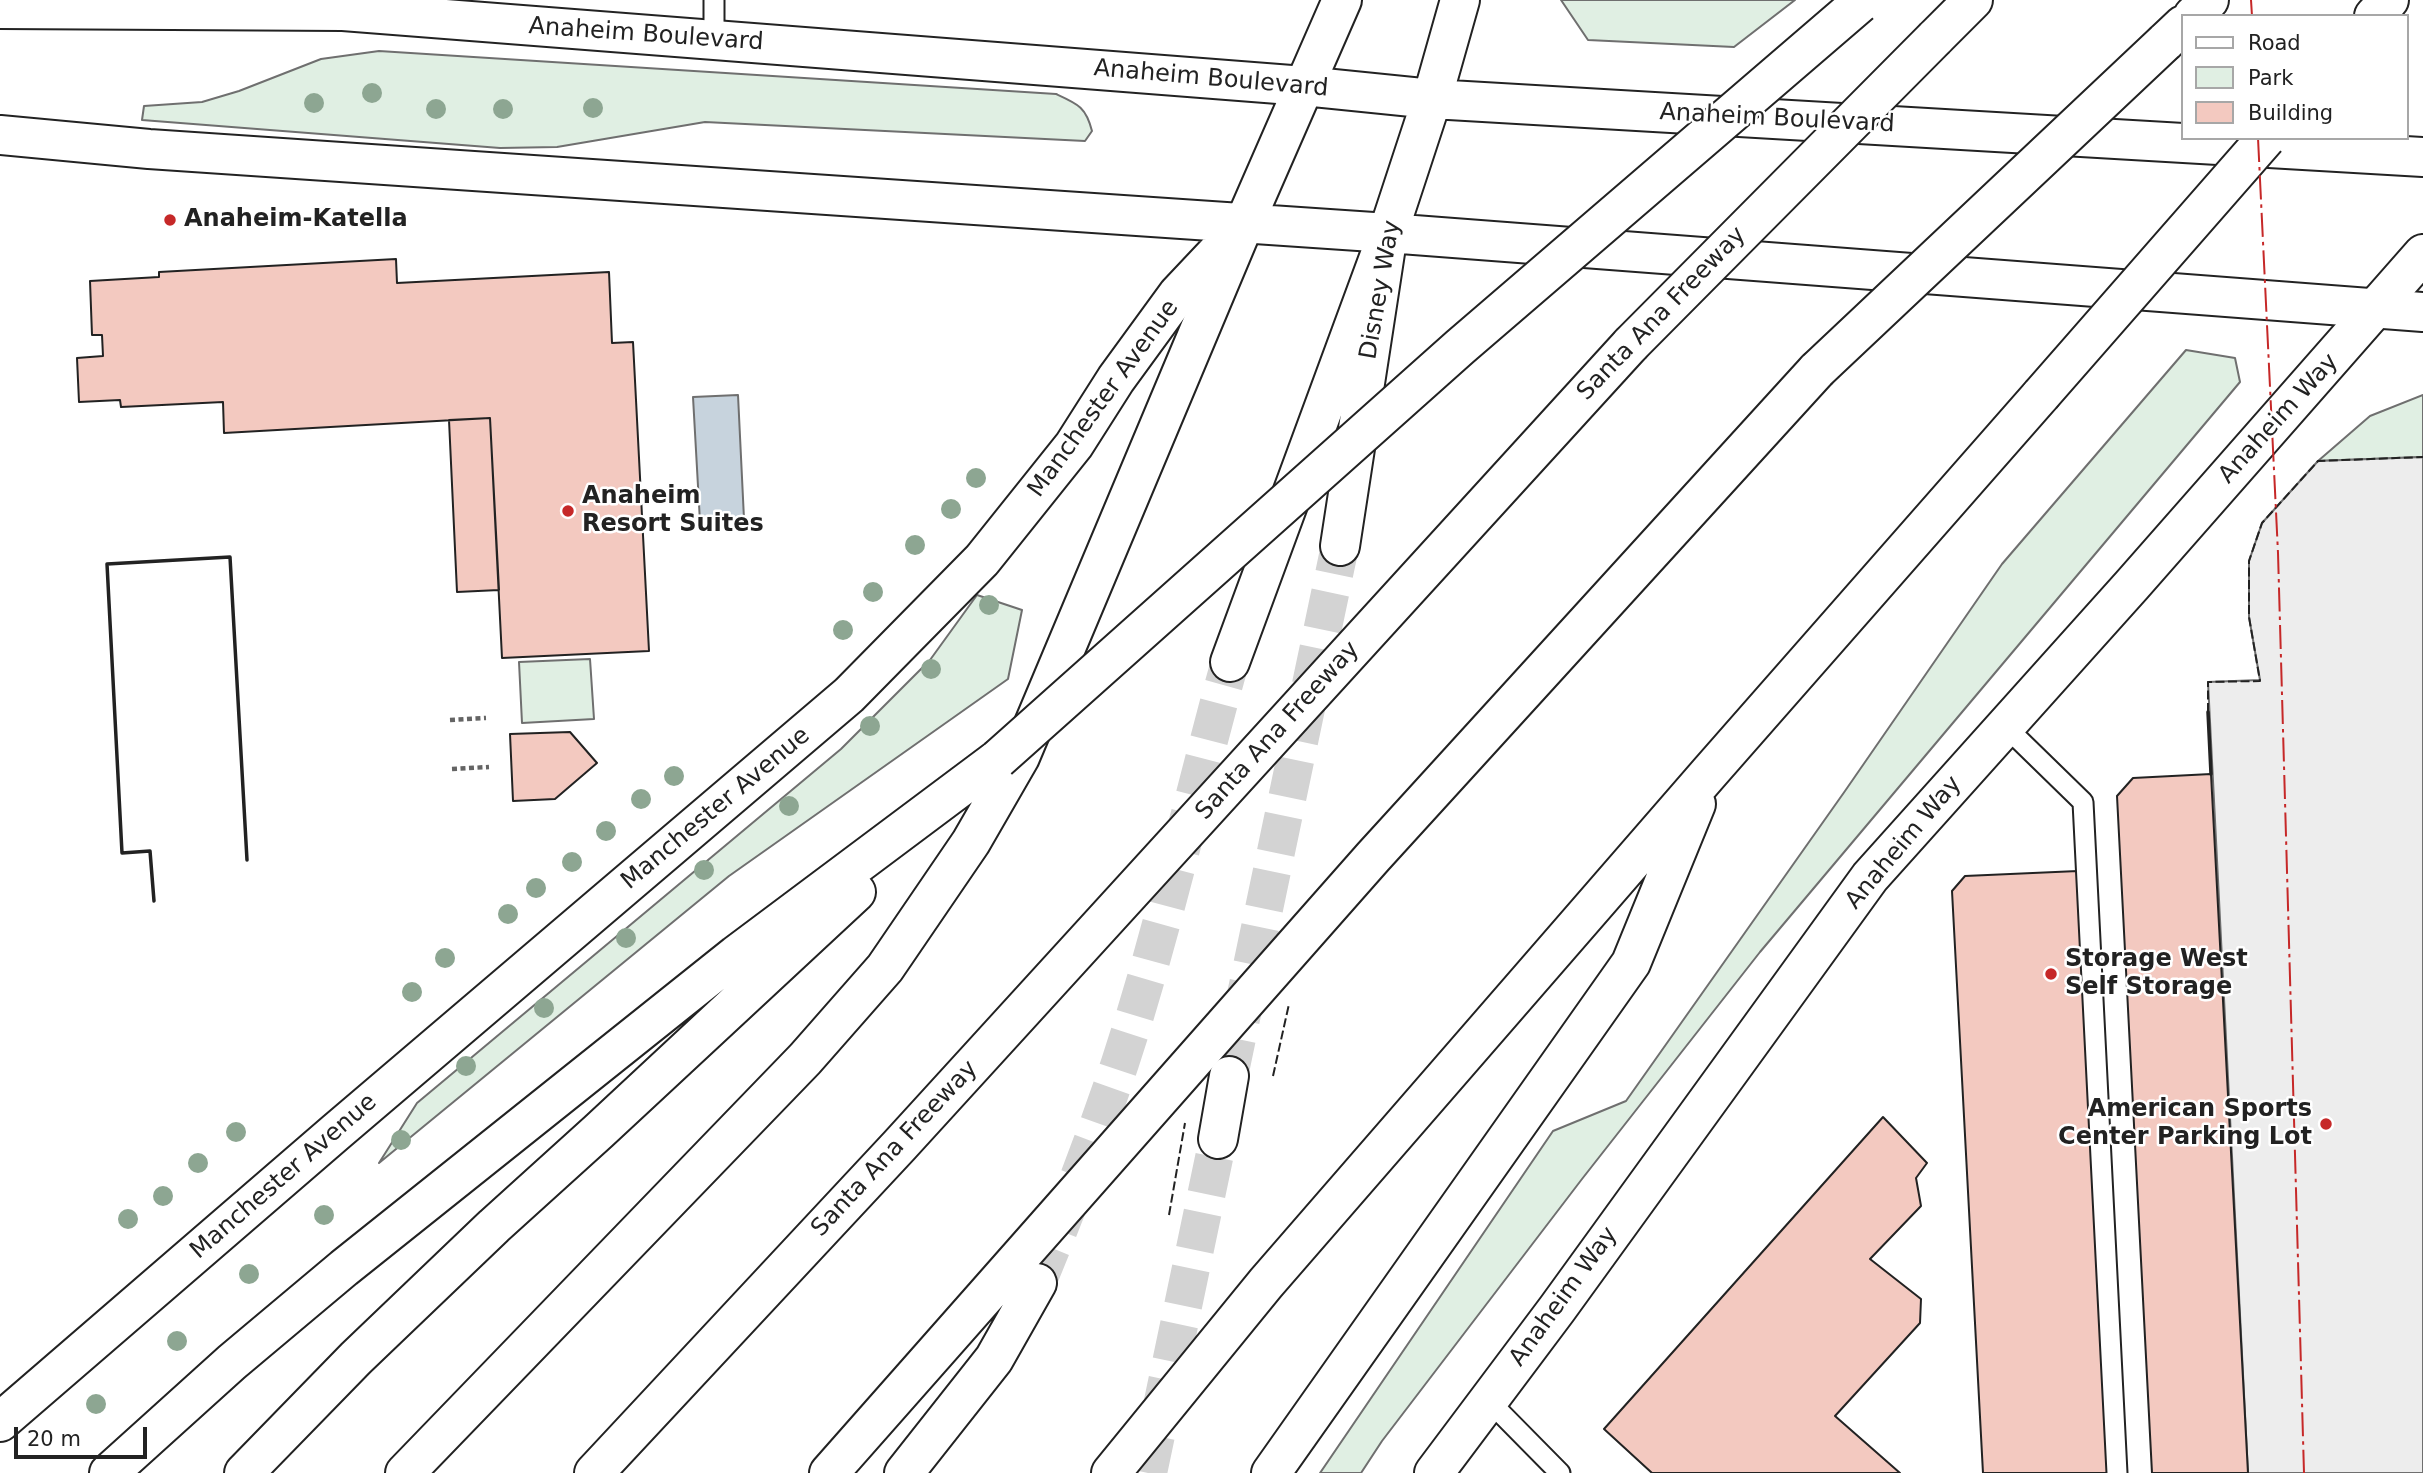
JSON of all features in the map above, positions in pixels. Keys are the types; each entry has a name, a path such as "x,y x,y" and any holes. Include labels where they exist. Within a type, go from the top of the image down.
{"main road":[{"path":"1304,86 1342,0"},
{"name":"Disney Way","path":"1340,546 1388,233 1432,99 1460,0"},
{"name":"Santa Ana Freeway","path":"594,1473 899,1146 1631,344 1973,0"},
{"path":"2195,14 2209,0"},
{"path":"2376,14 2389,0"},
{"path":"243,1473 356,1358 494,1226 998,759 1460,346 1862,1"},
{"name":"Anaheim Boulevard","path":"0,9 343,11 1304,86 1432,99 2423,157"},
{"path":"828,1473 1373,857 1817,370 2174,33"},
{"name":"Manchester Avenue","path":"0,1422 849,695 982,560 1074,445 1116,379 1178,294 1244,224 1304,86"},
{"path":"0,135 149,149 1388,233 2423,312"},
{"path":"1111,1473 1266,1283 2264,140"},
{"path":"405,1473 805,1059 885,968 971,842 1020,757 1244,224"},
{"path":"1230,662 1388,233"},
{"name":"Anaheim Way","path":"1434,1473 1557,1309 1870,877 2378,308 2423,254"},
{"path":"109,1473 232,1362 493,1148 736,955 998,759"},
{"path":"1271,1473 1631,963 1709,773"},
{"path":"1218,1139 1229,1076"},
{"path":"904,1473 994,1359 1037,1283"}],"lane":[{"path":"714,0 714,40"},
{"path":"2005,726 2083,802 2117,1473"},
{"path":"1488,1400 1560,1473"}],"path":[{"path":"450,720 486,718"},
{"path":"452,769 489,767"}],"green space":[{"path":"1561,0 1795,0 1734,47 1588,40"},
{"path":"379,51 1056,94 1084,111 1092,131 1085,141 705,122 557,147 500,148 142,120 144,106 202,102 239,91 321,59"},
{"path":"2186,350 2235,358 2240,382 1760,952 1582,1179 1382,1441 1361,1473 1320,1473 1553,1131 1626,1101 2002,564"},
{"path":"2423,395 2423,457 2318,461 2370,416"},
{"path":"977,595 1022,610 1008,679 729,876 379,1163 417,1103 841,749 930,660"},
{"path":"590,659 594,719 522,723 519,662"}],"shaded area":[{"path":"738,395 744,519 700,522 693,397"},
{"name":"American Sports Center Parking Lot","path":"2423,457 2423,1473 2248,1473 2208,682 2260,680 2249,617 2249,561 2262,523 2318,461"}],"building":[{"name":"Anaheim Resort Suites","path":"396,259 397,283 609,272 612,343 633,342 649,651 502,658 490,418 224,433 223,402 121,407 120,400 79,402 77,358 103,356 102,335 92,335 90,281 159,277 159,272"},
{"path":"490,418 499,590 457,592 449,420"},
{"path":"570,732 597,763 555,799 513,801 510,734"},
{"path":"2211,774 2248,1473 2152,1473 2117,796 2133,778"},
{"path":"2078,871 2108,1473 1983,1473 1952,891 1965,876"},
{"path":"1883,1117 1927,1163 1916,1178 1921,1206 1870,1259 1921,1299 1920,1323 1835,1416 1900,1473 1652,1473 1604,1429"}],"tunnel":[{"path":"1229,1076 1340,546"},
{"path":"1037,1283 1091,1146 1136,1014 1230,662"},
{"path":"1148,1473 1218,1139"}],"fence":[{"path":"2208,712 2208,682 2260,681 2249,617 2249,561 2262,523 2318,461 2423,457"},
{"path":"1273,1076 1289,1004"},
{"path":"1169,1215 1185,1123"}],"wall":[{"path":"154,901 150,851 122,853 107,564 230,557 247,860"},
{"path":"2208,712 2211,774"}],"power":[{"path":"2251,0 2252,14"},
{"path":"2258,140 2278,553 2304,1473"}],"place":[{"name":"Anaheim-Katella","path":"170,220"},
{"name":"Anaheim Resort Suites","path":"568,511"},
{"name":"Storage West Self Storage","path":"2051,974"},
{"name":"American Sports Center Parking Lot","path":"2326,1124"}]}
